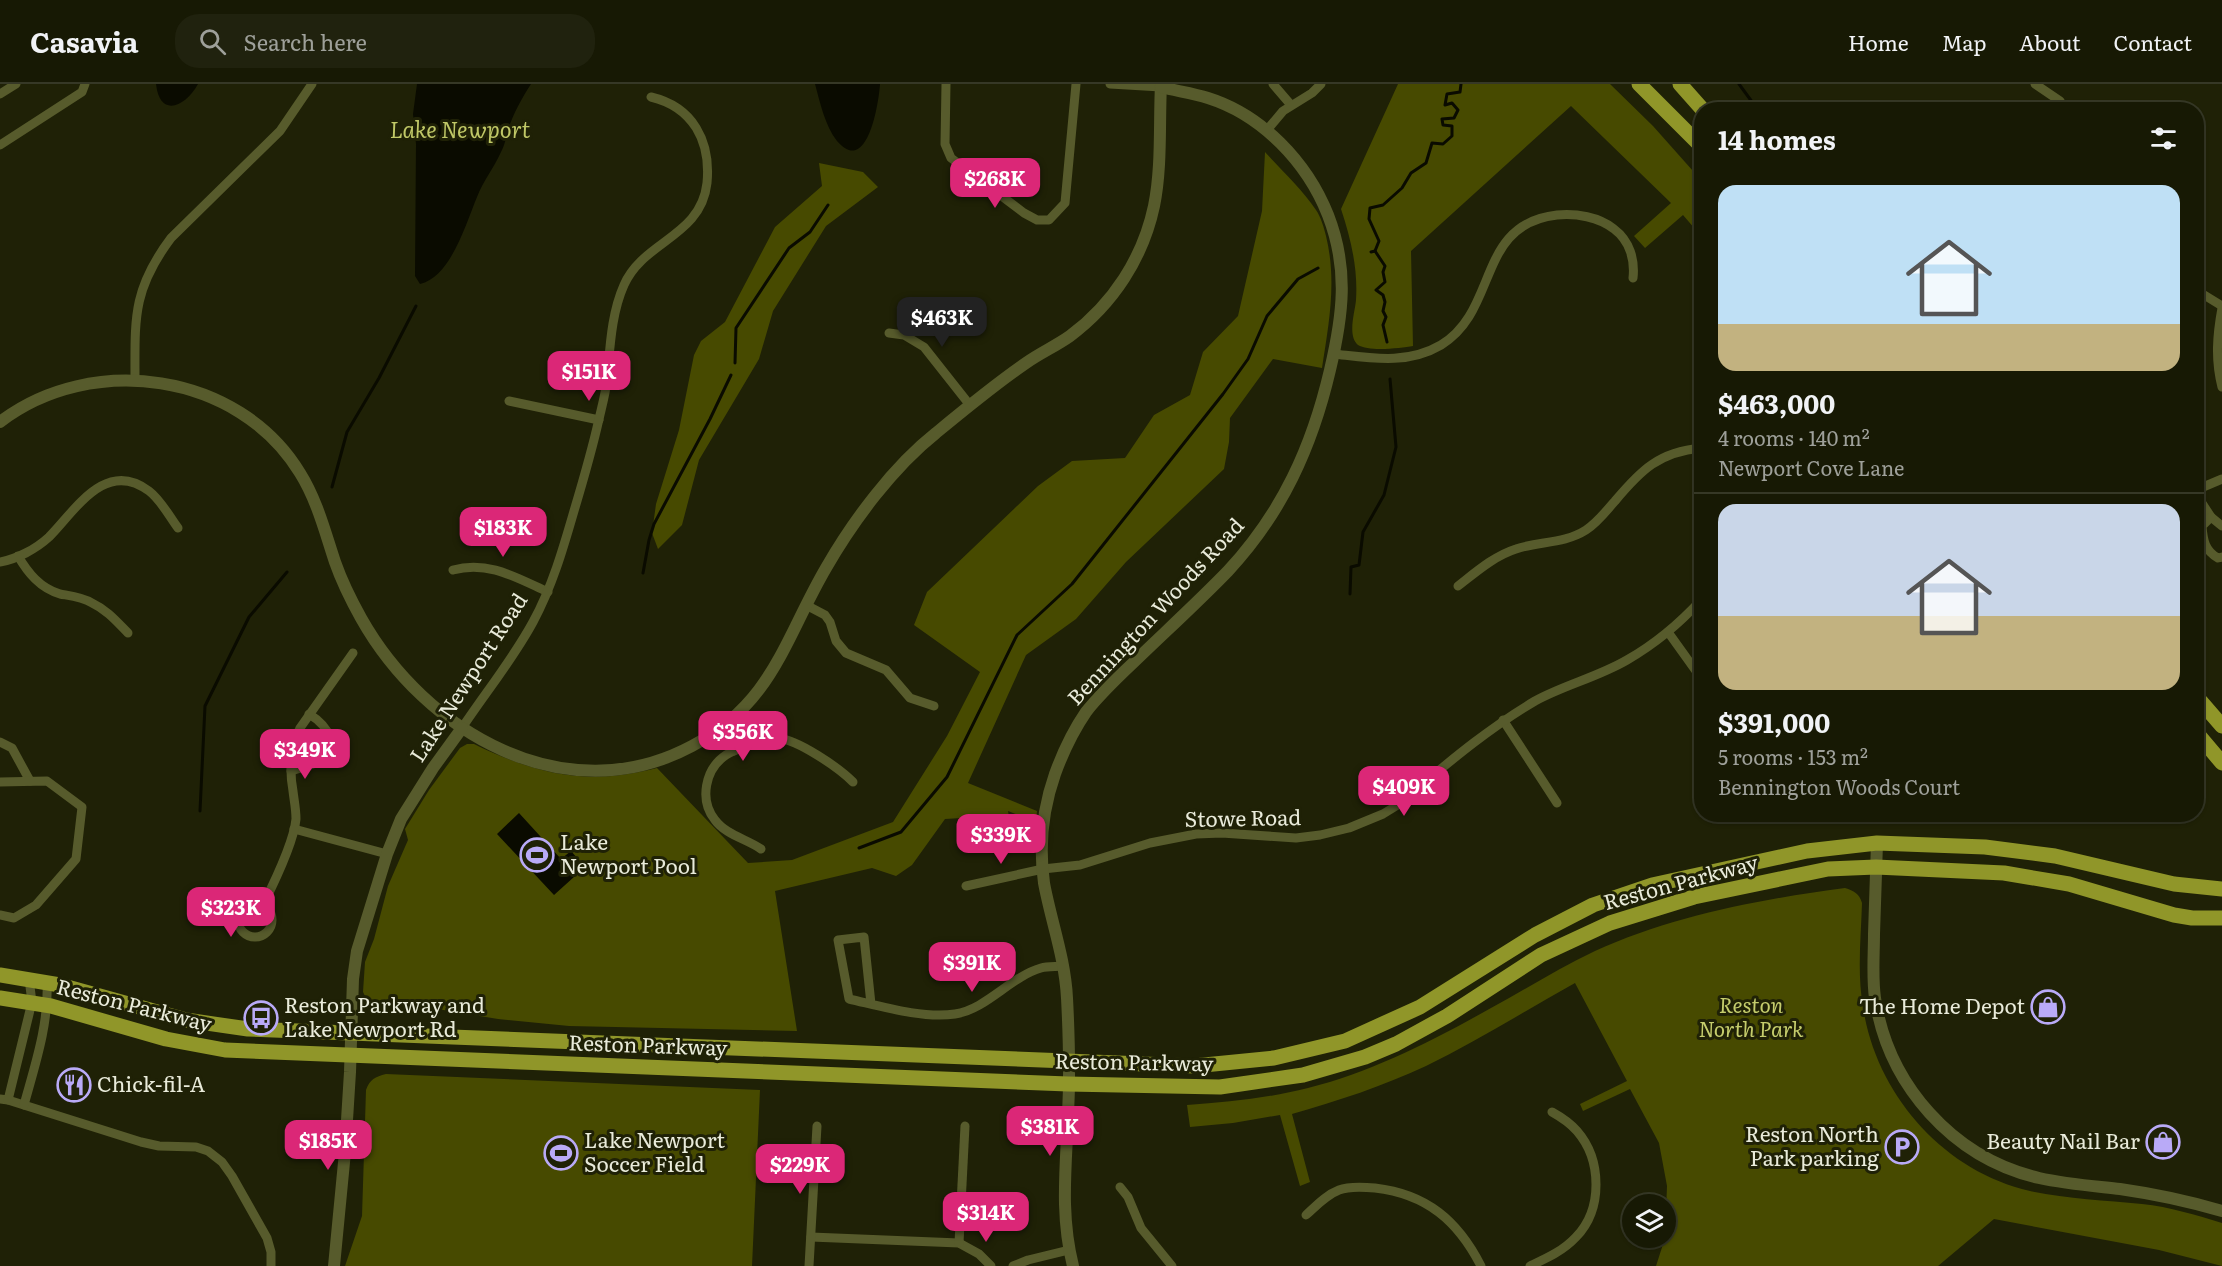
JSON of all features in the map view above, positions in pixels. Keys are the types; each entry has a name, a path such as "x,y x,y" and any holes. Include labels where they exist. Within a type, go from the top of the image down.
{"main road":[{"path":"1639,84 1694,139"},
{"path":"1680,84 1696,102"},
{"path":"2204,705 2222,726"},
{"path":"2204,742 2222,763"},
{"name":"Reston Parkway","path":"0,975 47,982 186,1020 248,1029 1194,1066 1274,1058 1322,1047 1369,1032 1420,1007 1535,934 1613,897 1652,885 1807,850 1877,843 1985,847 2023,851 2087,863 2174,884 2222,888"},
{"name":"Reston Parkway","path":"0,998 48,1005 193,1045 225,1050 1068,1084 1220,1087 1271,1081 1365,1057 1396,1044 1448,1016 1541,955 1610,923 1694,897 1808,872 1876,867 2014,874 2069,884 2174,915 2192,918 2222,918"}],"street":[{"path":"0,94 16,84"},
{"path":"0,145 82,92 85,84"},
{"path":"135,381 134,327 137,308 142,289 159,254 171,238 280,131 296,111 312,84"},
{"path":"945,84 945,144 951,158 1024,213 1037,220 1049,220 1065,203 1076,84"},
{"path":"0,422 28,404 87,383 135,381 183,387 231,407 269,436 301,473 348,594 374,638 416,690 462,728 503,752 544,765 593,771 642,765 666,758 693,746 720,729 753,698 772,673 832,558 873,500 927,439 969,404 1085,324 1108,301 1128,273 1140,250 1154,206 1161,86 1110,84"},
{"path":"1273,84 1291,105"},
{"path":"1267,130 1276,118 1291,105 1312,93 1320,84"},
{"path":"2035,84 2061,102"},
{"name":"Bennington Woods Road","path":"1073,1266 1065,1229 1063,1196 1068,1084 1067,995 1064,966 1042,869 1043,828 1053,778 1074,732 1102,693 1227,571 1269,519 1300,463 1315,428 1339,332 1343,291 1339,250 1333,227 1315,188 1302,167 1267,130 1231,108 1208,98 1161,86"},
{"name":"Lake Newport Road","path":"334,1266 345,1152 354,962 387,854 410,803 512,657 548,592 560,560 599,420 607,381 617,306 627,277 636,264 672,238 690,221 699,208 707,183 704,147 692,121 676,105 651,97"},
{"path":"1334,354 1395,360 1420,354 1443,344 1466,321 1475,307 1501,247 1521,228 1549,216 1580,215 1616,230 1628,246 1632,258 1633,278"},
{"path":"2204,295 2222,307 2217,334 2217,355 2222,387"},
{"path":"889,333 904,335 924,347 969,404"},
{"path":"509,401 599,420"},
{"path":"1458,586 1492,560 1504,554 1518,548 1563,540 1584,531 1597,522 1630,482 1654,461 1694,449"},
{"path":"2204,488 2222,479"},
{"path":"0,562 18,556 48,538 90,492 111,482 126,482 148,490 178,528"},
{"path":"2204,505 2211,517 2222,526"},
{"path":"2204,524 2211,517"},
{"path":"2204,543 2211,554 2218,558 2222,557"},
{"path":"18,556 31,575 45,587 57,593 92,603 108,612 128,633"},
{"path":"453,570 472,566 491,567 548,592"},
{"path":"806,605 825,615 830,622 836,641 846,653 886,670 910,698 934,706"},
{"name":"Stowe Road","path":"966,886 1042,869 1080,866 1150,843 1196,834 1222,833 1296,838 1349,828 1396,806 1503,720 1538,699 1625,661 1668,632 1694,607"},
{"path":"1668,632 1694,668"},
{"path":"263,904 294,829 296,810 291,753 294,740 309,714 353,653"},
{"path":"291,771 309,766 330,756 333,752 334,747 329,733 309,714"},
{"path":"1503,720 1557,803"},
{"path":"720,729 734,751"},
{"path":"762,849 725,830 716,823 710,813 705,791 711,771 726,755 765,739 786,739 835,765 853,782"},
{"path":"0,742 12,748 30,781"},
{"path":"0,782 47,781 82,807 76,859 36,905 14,918 0,915"},
{"path":"294,829 387,854"},
{"path":"1877,843 1873,968 1875,998 1879,1018 1893,1058 1925,1108 1947,1131 1966,1146 1992,1161 2036,1177 2066,1184 2161,1196 2222,1211"},
{"path":"871,1004 864,937 838,940 849,999 871,1004 932,1015 957,1014 978,1005 1041,968 1064,966"},
{"path":"29,979 32,1002 4,1100 141,1142 159,1146 196,1147 208,1151 227,1167 256,1218 269,1245 271,1266"},
{"path":"24,1105 48,1005 47,982"},
{"path":"1530,1266 1553,1261 1585,1226 1593,1208 1596,1193 1596,1174 1586,1145 1566,1120 1552,1112"},
{"path":"809,1266 817,1126"},
{"path":"959,1243 965,1126"},
{"path":"1120,1187 1128,1197 1141,1228 1172,1266"},
{"path":"1306,1215 1324,1200 1345,1188 1369,1187 1398,1192 1430,1206 1447,1218 1469,1244 1481,1266"},
{"path":"811,1237 959,1243 979,1254 991,1266"},
{"path":"1013,1266 1069,1250"}],"green space":[{"path":"1398,84 1610,84 1653,126 1694,172 1694,228 1683,215 1645,248 1634,236 1671,203 1571,106 1411,251 1413,346 1377,349 1363,347 1355,341 1352,330 1356,300 1355,265 1341,209"},
{"path":"1265,152 1310,202 1319,216 1325,233 1331,269 1331,286 1322,368 1273,359 1230,418 1229,442 1224,469 1126,562 1076,619 1026,655 968,783 1037,811 1036,822 1008,811 1011,829 978,817 945,819 912,865 896,876 872,868 775,891 797,1031 569,1026 498,1019 425,1007 374,1004 367,1000 363,992 365,962 374,939 388,886 408,840 405,829 429,790 460,748 467,744 474,744 497,755 542,770 564,774 609,776 657,768 748,863 792,860 893,822 947,736 980,672 914,625 927,592 1038,486 1072,461 1125,458 1154,415 1190,395 1203,352 1238,316 1262,211"},
{"path":"819,163 863,172 878,187 826,226 773,311 759,359 699,460 682,525 658,549 652,533 656,504 679,430 694,355 701,341 725,322 775,227 822,186"},
{"name":"Reston North Park","path":"1845,888 1859,897 1862,903 1860,981 1870,1039 1882,1070 1899,1098 1919,1124 1942,1147 1969,1166 1998,1181 2030,1191 2072,1198 2163,1207 2222,1223 2222,1266 2159,1250 1994,1219 1938,1266 1656,1266 1662,1248 1676,1248 1676,1194 1667,1194 1659,1143 1630,1089 1583,1111 1580,1104 1627,1081 1575,983 1426,1066 1360,1093 1292,1114 1310,1182 1300,1186 1280,1115 1190,1127 1187,1105 1278,1094 1308,1088 1356,1073 1425,1043 1568,964 1624,939 1717,910"},
{"name":"Lake Newport Soccer Field","path":"386,1074 760,1090 752,1266 345,1266 362,1216 366,1090 373,1079"}],"water":[{"path":"156,84 198,84 193,92 180,103 168,105 158,95"},
{"name":"Lake Newport","path":"417,84 531,84 515,112 502,149 479,191 456,248 440,271 431,279 420,284 415,276 416,144 413,114"},
{"path":"815,84 880,84 870,132 857,150 848,150 833,135 823,114"},
{"name":"Lake Newport Pool","path":"519,813 561,859 571,851 585,867 554,895 497,834"}],"waterway":[{"path":"1371,252 1375,251 1379,241 1369,219 1370,208 1383,205 1402,188 1411,173 1426,163 1432,143 1443,144 1452,136 1452,126 1443,125 1442,119 1454,118 1458,110 1452,103 1445,105 1447,94 1460,92 1461,84"},
{"path":"1739,84 1752,102"},
{"path":"735,363 736,328 789,248 810,232 828,205"},
{"path":"1375,251 1385,266 1383,272 1385,282 1376,290 1383,295 1385,302 1383,311 1386,317 1383,325 1387,342"},
{"path":"859,848 901,832 947,777 1017,635 1072,584 1223,394 1248,359 1267,316 1298,279 1318,268"},
{"path":"332,487 347,432 379,378 416,306"},
{"path":"643,573 654,524 731,375"},
{"path":"1350,594 1351,567 1359,565 1363,532 1384,495 1396,447 1390,379"},
{"path":"200,811 205,706 249,617 287,572"}],"place":[{"name":"Lake Newport Pool","path":"537,855"},
{"name":"The Home Depot","path":"2048,1007"},
{"name":"Reston Parkway and Lake Newport Rd","path":"261,1018"},
{"name":"Chick-fil-A","path":"74,1085"},
{"name":"Beauty Nail Bar","path":"2163,1142"},
{"name":"Reston North Park parking","path":"1902,1147"},
{"name":"Lake Newport Soccer Field","path":"561,1153"}]}
